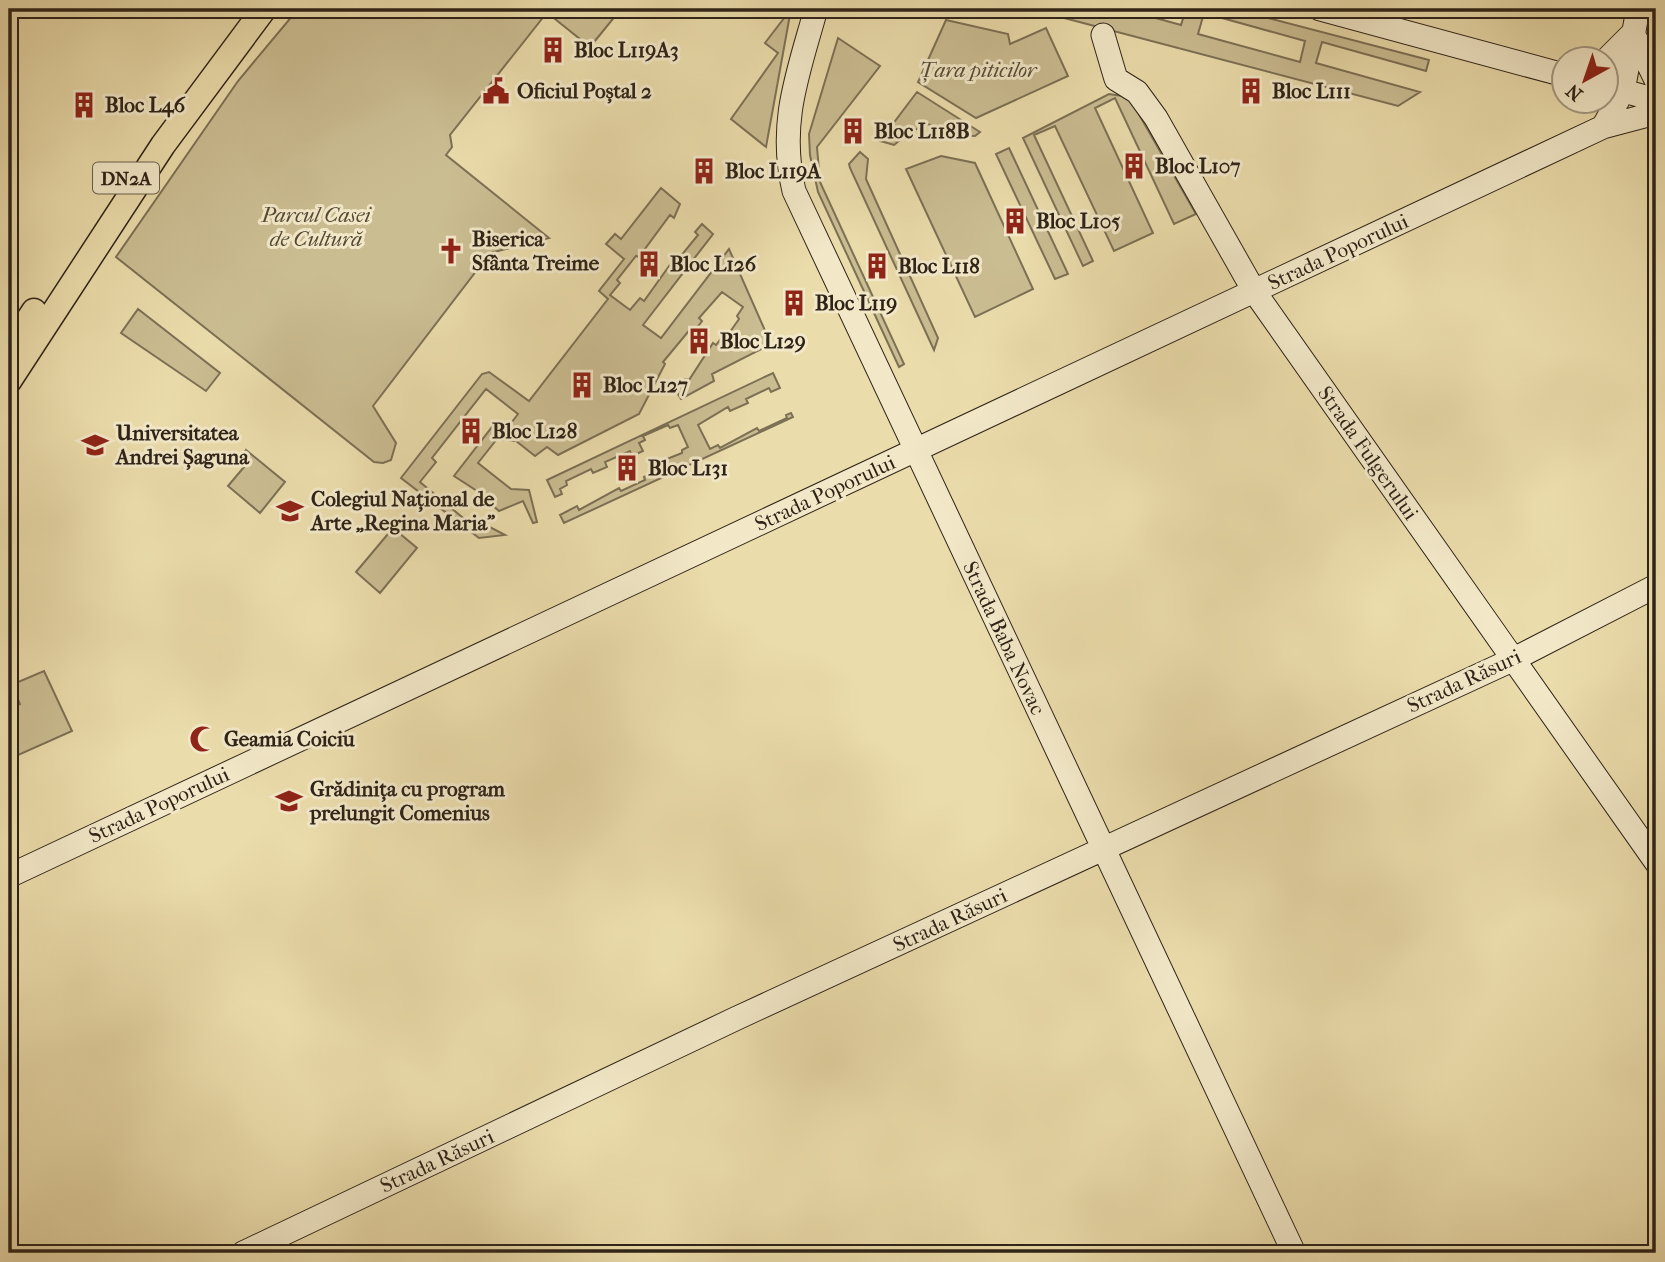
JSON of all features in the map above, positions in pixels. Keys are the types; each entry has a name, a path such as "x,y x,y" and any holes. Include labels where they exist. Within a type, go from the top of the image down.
{"main road":[{"name":"DN2A","path":"9,349 244,9"},
{"name":"DN2A","path":"9,381 163,145 264,9"}],"street":[{"name":"Strada Baba Novac","path":"816,9 787,117 786,145 794,191 1294,1253"},
{"path":"1320,9 1550,71"},
{"path":"1620,71 1638,9"},
{"path":"1620,46 1633,33"},
{"path":"1633,33 1656,80"},
{"name":"Strada Fulgerului","path":"1103,35 1116,79 1137,92 1156,118 1254,291 1656,862"},
{"path":"1620,91 1656,100"},
{"name":"Strada Poporului","path":"9,876 1603,127 1656,113"},
{"path":"1603,127 1606,116"},
{"name":"Strada Răsuri","path":"243,1253 1512,660 1656,586"}],"green space":[{"name":"Parcul Casei de Cultură","path":"298,9 621,9 590,47 550,15 545,15 450,135 452,147 446,155 549,238 490,253 373,406 396,443 391,460 383,463 374,462 116,257 238,81"},
{"path":"791,9 766,147 731,119 778,53 765,43"},
{"path":"1030,9 1123,9 1181,25 1186,9 1234,9 1429,60 1426,71 1322,42 1316,63 1420,92 1398,106","holes":["1204,13 1305,41 1300,62 1198,34"]},
{"name":"Țara piticilor","path":"946,20 1008,34 1010,44 1046,28 1068,76 976,118 918,82"},
{"path":"838,38 880,66 817,147 820,182 904,364 899,367 818,192 810,155 809,134"},
{"path":"917,92 980,132 975,136 956,135 928,124 910,132 894,145 880,141"},
{"path":"1109,94 1129,97 1196,214 1174,224 1115,98 1095,108 1153,233 1114,251 1055,126 1034,135 1093,261 1083,266 1023,138"},
{"path":"1009,148 1068,274 1055,279 996,154"},
{"path":"860,152 868,159 866,179 938,338 934,350 850,168 849,164"},
{"path":"941,156 975,163 1033,289 975,317 906,169"},
{"path":"661,188 680,204 674,218 670,215 639,257 636,256 617,280 620,283 610,295 630,310 640,298 644,301 677,255 680,257 698,235 695,232 702,224 713,234 643,325 661,338 729,249 771,344 712,374 714,381 681,399 676,391 685,379 689,380 713,343 716,345 722,337 725,339 739,319 737,316 743,307 722,292 699,318 702,321 696,329 692,327 663,362 665,364 639,414 558,455 547,447 535,456 516,441 497,439 478,463 511,489 529,490 537,522 533,523 523,501 499,511 492,505 494,502 454,476 492,427 502,435 518,414 486,389 432,458 436,462 420,482 474,527 477,524 485,530 488,526 505,535 479,538 401,478 482,374 489,372 529,401 608,299 599,291 624,259 606,244 615,234 621,239"},
{"path":"138,309 220,373 206,391 121,333"},
{"path":"773,373 780,388 771,392 769,388 746,399 748,403 730,411 728,407 698,425 710,449 718,445 720,448 757,428 759,431 787,418 786,415 791,413 793,417 564,523 560,515 577,506 579,510 619,488 621,491 645,480 644,477 652,473 649,466 682,453 682,450 688,447 678,425 670,428 668,425 643,436 645,440 639,443 643,451 632,456 630,451 605,462 607,467 593,473 591,469 566,481 567,485 560,489 562,494 555,497 547,480"},
{"path":"246,450 285,482 260,513 228,486 244,467 237,461"},
{"path":"393,528 417,548 380,593 356,572"},
{"path":"44,671 72,731 16,756 9,740 9,709 20,704 11,685"}],"place":[{"name":"Bloc L119A3","path":"553,50"},
{"name":"Oficiul Poștal 2","path":"496,91"},
{"name":"Bloc L111","path":"1251,91"},
{"name":"Bloc L46","path":"84,105"},
{"name":"Bloc L118B","path":"853,131"},
{"name":"Bloc L107","path":"1134,166"},
{"name":"Bloc L119A","path":"704,171"},
{"name":"Bloc L105","path":"1015,221"},
{"name":"Biserica Sfânta Treime","path":"451,251"},
{"name":"Bloc L126","path":"649,264"},
{"name":"Bloc L118","path":"877,266"},
{"name":"Bloc L119","path":"794,303"},
{"name":"Bloc L129","path":"699,341"},
{"name":"Bloc L127","path":"582,385"},
{"name":"Bloc L128","path":"471,431"},
{"name":"Universitatea Andrei Șaguna","path":"95,445"},
{"name":"Bloc L131","path":"627,468"},
{"name":"Colegiul Național de Arte „Regina Maria”","path":"290,511"},
{"name":"Geamia Coiciu","path":"203,739"},
{"name":"Grădinița cu program prelungit Comenius","path":"289,801"}]}
